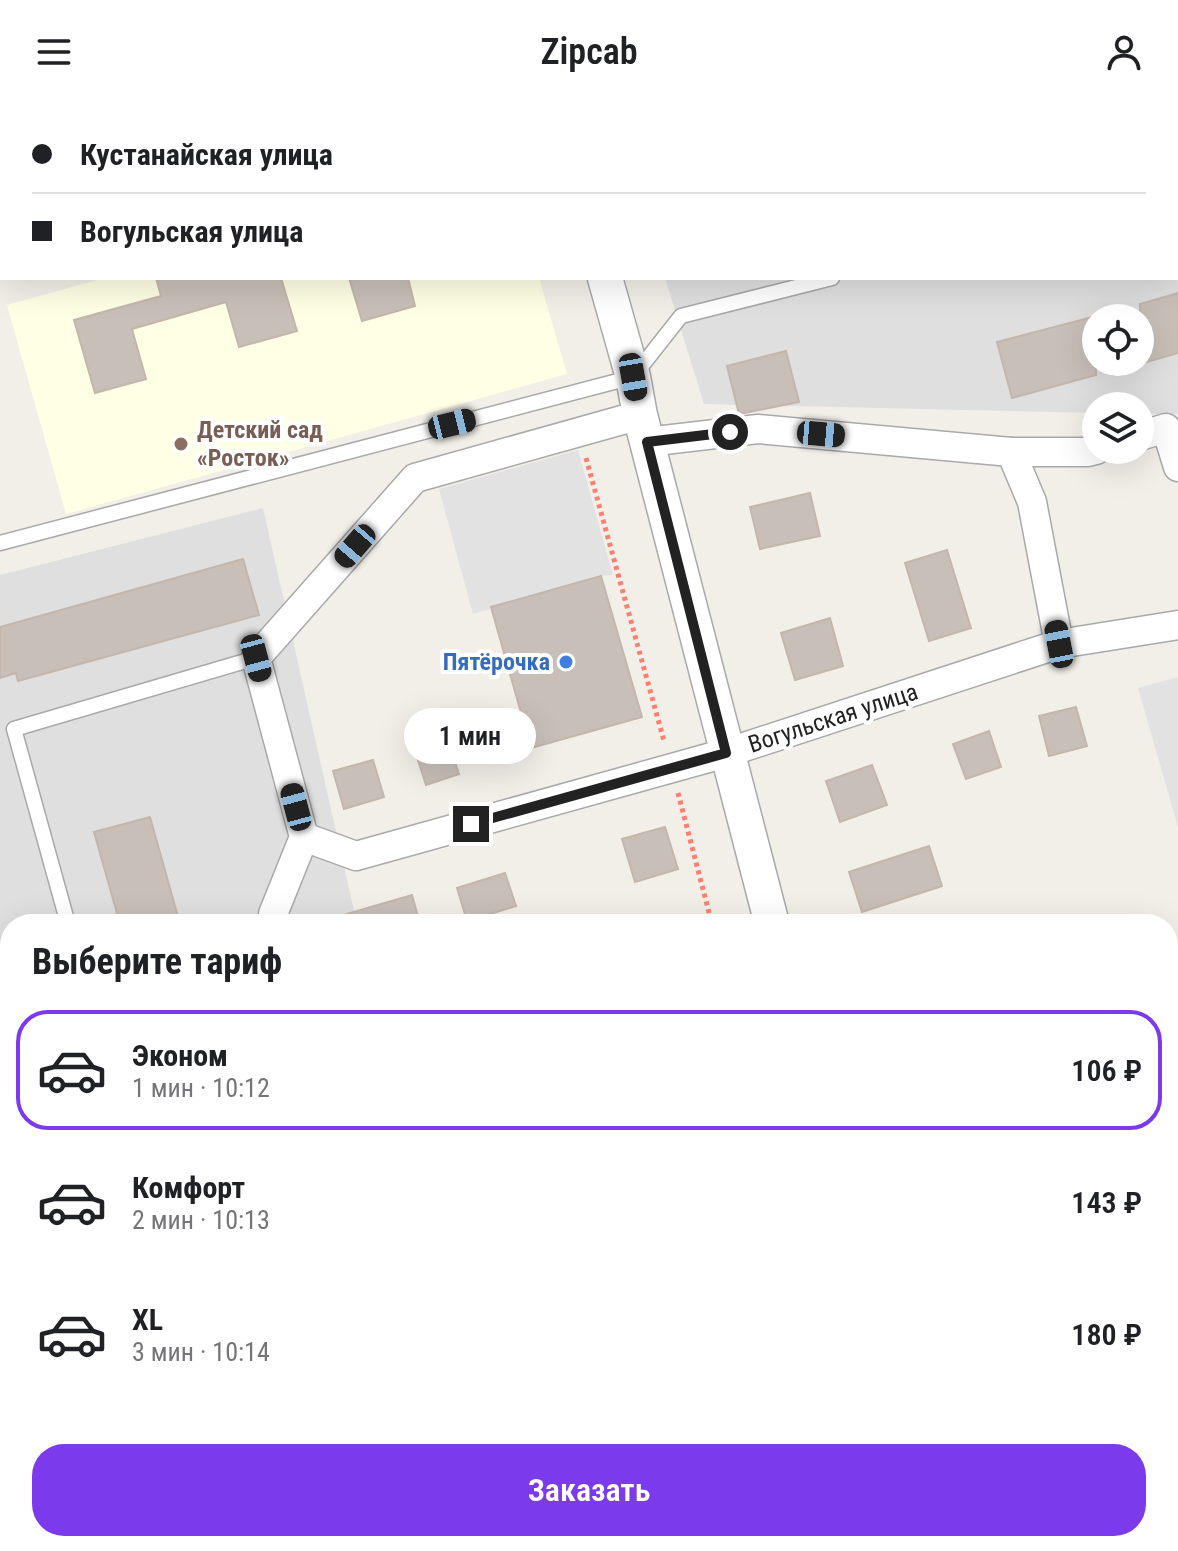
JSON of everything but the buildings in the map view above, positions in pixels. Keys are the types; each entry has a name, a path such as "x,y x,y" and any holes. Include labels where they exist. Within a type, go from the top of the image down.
{"street":[{"path":"606,280 769,914"},
{"path":"273,914 304,837 256,658 415,478 579,432 644,428 758,429 1011,452 1082,452"},
{"path":"1161,430 1178,467"},
{"path":"1011,452 1032,502 1059,644"},
{"name":"Вогульская улица","path":"304,837 356,856 726,753 1059,644 1178,625"}],"lane":[{"path":"0,543 633,377 681,316 824,280"},
{"path":"65,914 7,731 256,658"}],"path":[{"path":"579,432 709,914"}],"shaded area":[{"name":"Детский сад «Росток»","path":"98,280 540,280 567,374 66,514 7,305"},
{"path":"666,280 1178,280 1178,414 1154,414 1154,392 1082,392 1082,413 704,404"},
{"path":"578,450 613,575 473,614 439,489"},
{"path":"263,508 355,914 0,914 0,575"},
{"path":"1178,677 1178,827 1138,688"}],"place":[{"name":"Детский сад «Росток»","path":"181,444"},
{"name":"Пятёрочка","path":"566,662"}],"route":[{"path":"471,824 726,753 647,442 730,432"}]}
